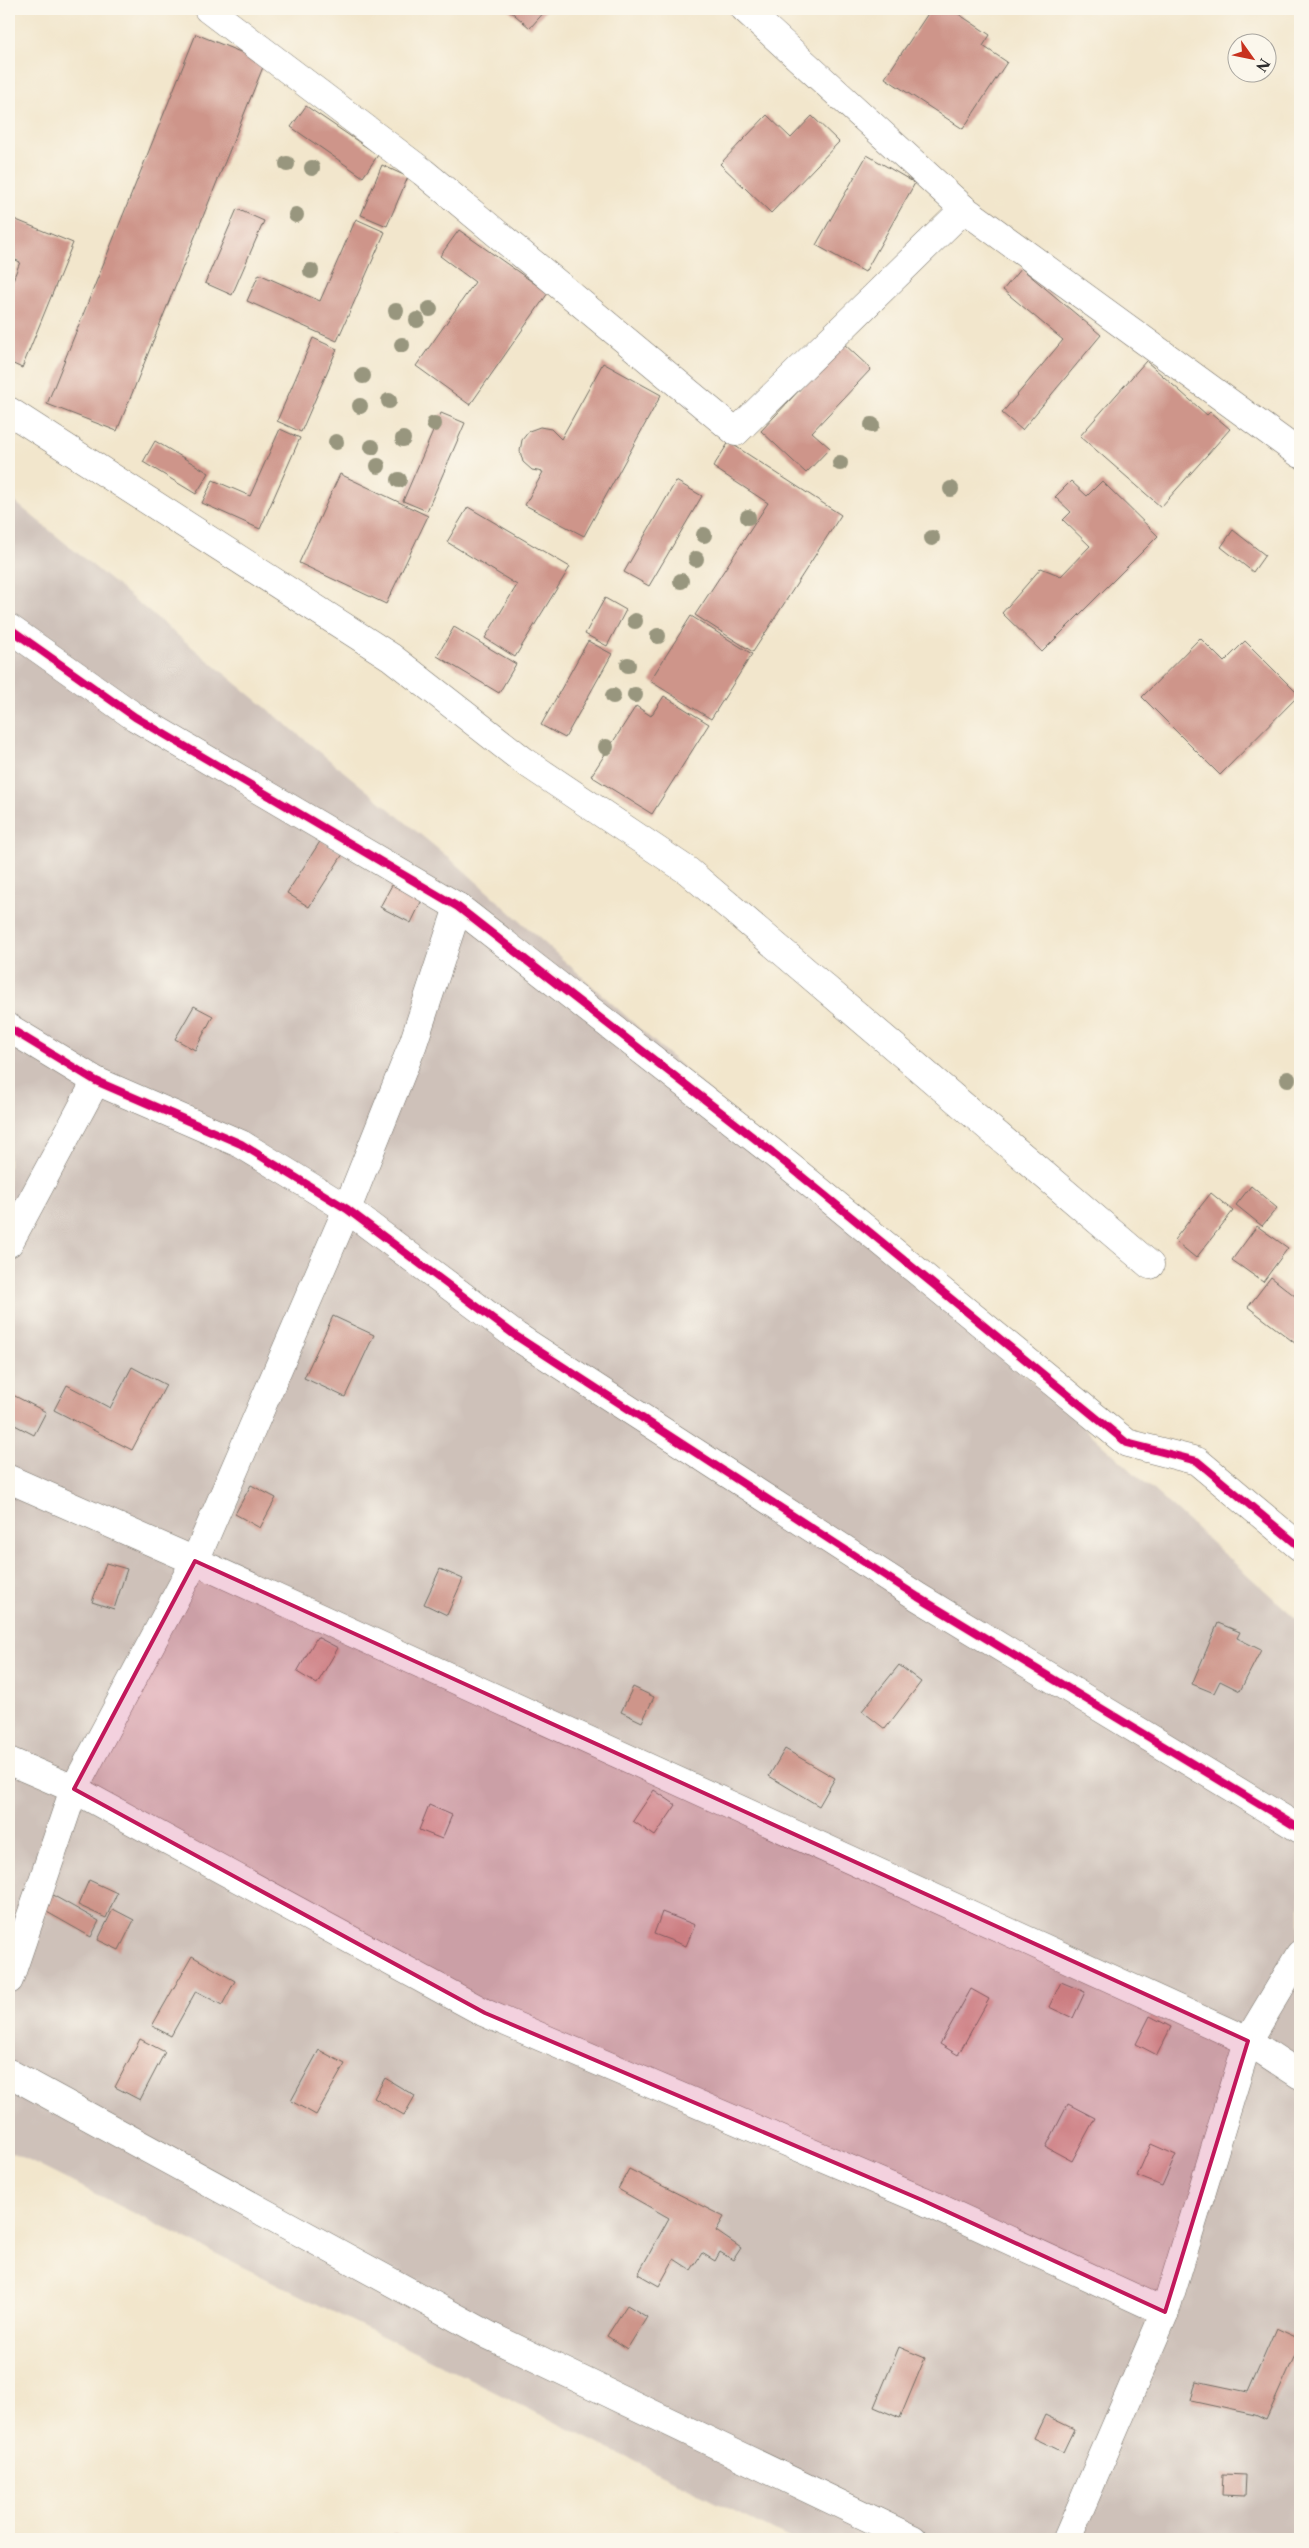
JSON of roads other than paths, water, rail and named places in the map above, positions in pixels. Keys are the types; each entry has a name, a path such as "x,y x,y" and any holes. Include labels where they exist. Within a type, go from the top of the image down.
{"street":[{"path":"208,9 424,172 736,432 964,209"},
{"path":"745,9 964,209 1300,454"},
{"path":"9,412 391,657 524,761 688,871 1150,1265"},
{"path":"9,628 135,717 458,908 772,1152 1127,1443 1197,1461 1300,1547"},
{"path":"9,1980 74,1789 195,1562 347,1209 414,1044 458,908"},
{"path":"9,1028 96,1080 241,1144 347,1209 525,1342 918,1597 1300,1829"},
{"path":"9,1243 96,1080"},
{"path":"9,1479 1248,2041 1300,2075"},
{"path":"9,1761 74,1789 485,2013 922,2200 1164,2312"},
{"path":"1067,2539 1164,2312 1248,2041 1300,1954"},
{"path":"9,2073 490,2336 913,2539"}]}
